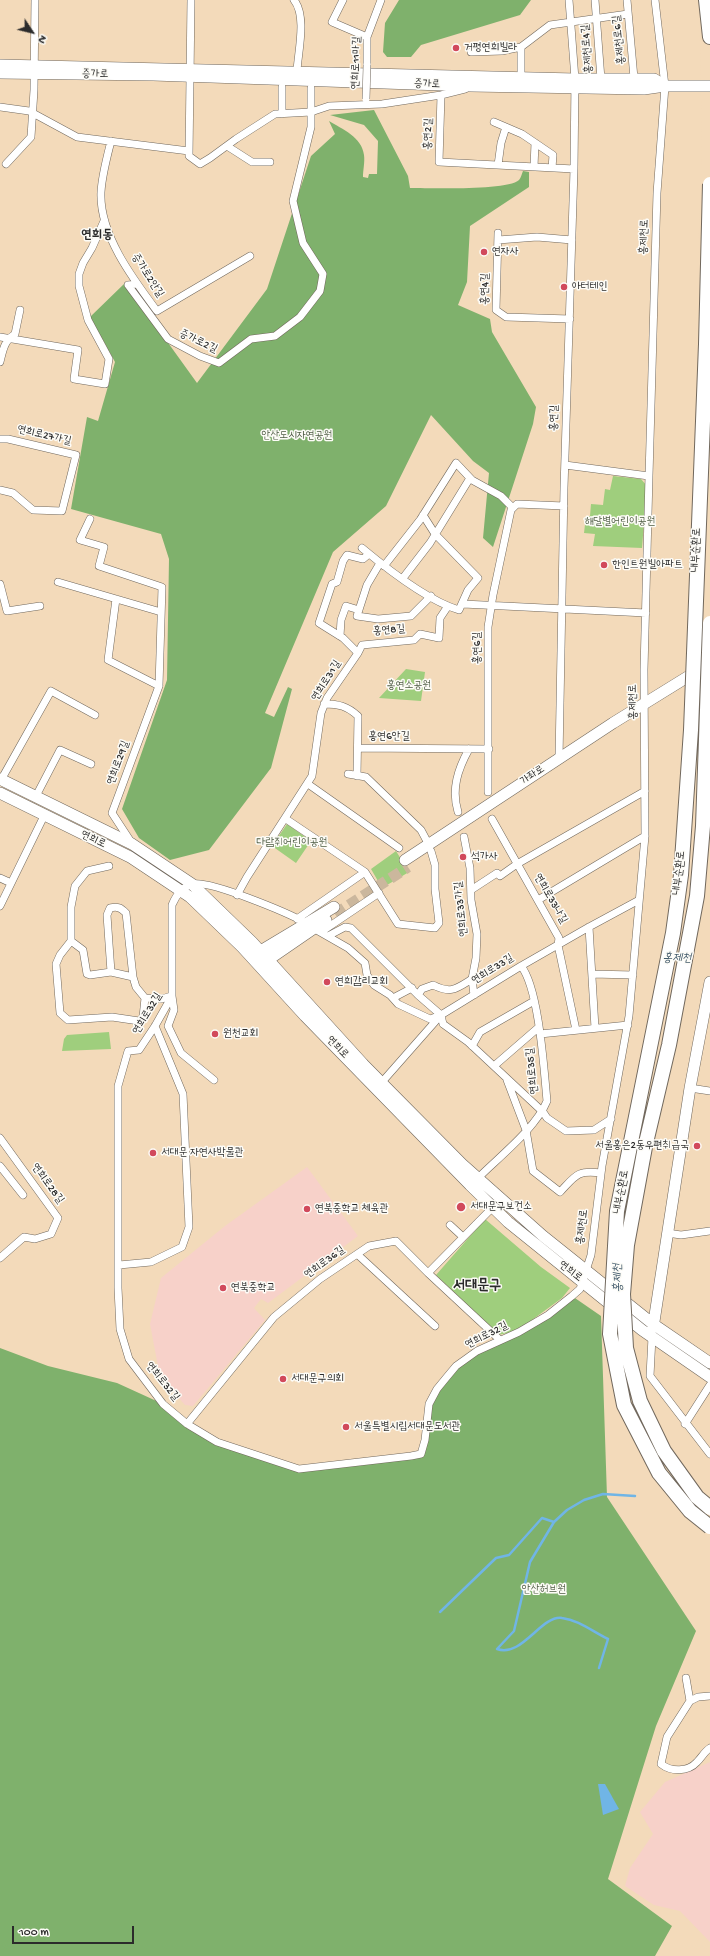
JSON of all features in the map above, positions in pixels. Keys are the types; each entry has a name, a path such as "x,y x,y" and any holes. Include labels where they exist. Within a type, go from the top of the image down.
{"highway":[{"path":"706,0 710,37"},
{"name":"내부순환로","path":"710,184 706,344 691,730 681,875 673,933 618,1212 610,1334 624,1405 659,1473 690,1511 710,1527"},
{"name":"내부순환로","path":"710,623 703,826 697,896 669,1045 645,1147 628,1238 623,1294 626,1348 640,1401 664,1451 697,1497 710,1508"}],"main road":[{"name":"증가로","path":"0,66 34,70 190,73 473,86 575,83 601,79 634,78 654,79 665,86"},
{"name":"증가로","path":"0,73 34,70"},
{"name":"증가로","path":"190,73 297,71 521,78 644,88 665,86 710,86"},
{"name":"가좌로","path":"407,863 645,702 710,663"},
{"path":"430,848 635,716 645,702"},
{"name":"연희로","path":"0,779 35,798 132,844 192,884 263,963 493,1207 526,1237 588,1277 710,1363"},
{"name":"연희로","path":"0,794 130,857 190,896 255,954"},
{"path":"263,963 335,911"},
{"path":"255,954 313,927"},
{"name":"연희로","path":"263,963 478,1178 588,1277 593,1289 642,1330 710,1378"},
{"path":"652,1337 690,1088 710,982"}],"street":[{"path":"6,164 30,137 33,113 35,0"},
{"path":"191,0 189,156 200,164 275,114 311,112 329,106 440,95 473,86"},
{"path":"294,0 299,6 301,20 297,71"},
{"path":"343,0 332,22 367,37"},
{"name":"연희로11마길","path":"367,102 367,37 380,0"},
{"name":"홍제천로4길","path":"569,0 575,83"},
{"name":"홍제천로4길","path":"595,0 601,79"},
{"name":"홍제천로6길","path":"627,0 634,78"},
{"name":"홍제천로","path":"588,1277 601,1173 628,1025 645,836 645,702 649,476 657,194 665,86 655,0"},
{"name":"홍제천로4길","path":"521,47 550,25 628,14"},
{"path":"471,52 502,51 521,47 521,78"},
{"name":"홍연길","path":"559,759 575,83"},
{"path":"282,87 282,114"},
{"path":"311,88 311,112"},
{"name":"홍연2길","path":"440,95 439,162 574,169"},
{"path":"0,107 28,111 77,137 189,151"},
{"name":"증가로2길","path":"137,284 128,285 168,339 200,356 218,363 251,339 275,336 300,317 320,291 323,274 303,243 293,201 311,127 311,112"},
{"path":"494,122 522,134 553,155 552,168"},
{"path":"498,165 501,143 506,127"},
{"name":"증가로2안길","path":"111,141 101,191 104,221 108,233 137,284 157,311 250,256"},
{"path":"534,167 535,143"},
{"path":"227,146 252,162 270,162"},
{"path":"5,338 78,350 74,379 105,384 109,359 88,320 79,286 79,274 104,221"},
{"name":"홍연4길","path":"498,233 496,310 506,317 570,319"},
{"path":"498,240 537,237 572,240"},
{"path":"5,338 15,334 20,310"},
{"path":"0,362 5,338"},
{"name":"연희로27가길","path":"0,439 8,439 76,454 62,511 33,510 13,493 0,490"},
{"path":"340,636 341,620 346,606 359,610 367,585 382,564 423,515 456,463 470,478 501,496 513,508 517,504 564,506"},
{"path":"565,466 649,476"},
{"path":"403,578 435,534 470,478"},
{"name":"홍연6길","path":"488,792 488,627 511,510 513,508"},
{"path":"362,548 382,564 431,596 448,606 459,610 468,590 478,578 435,534 423,515"},
{"name":"연희로29길","path":"90,519 80,540 104,547 99,566 162,587 159,686 112,813 132,844"},
{"path":"358,653 340,636 319,623 332,584 337,582 343,561 347,555 363,558 369,554"},
{"path":"58,582 161,612"},
{"path":"0,584 7,611 40,606"},
{"name":"홍연8길","path":"359,610 357,616 378,619 411,616 431,596"},
{"path":"116,599 108,660 159,686"},
{"path":"463,604 646,613"},
{"name":"홍연8길","path":"358,653 362,645 414,640 420,634 439,638 440,618 448,606"},
{"name":"연희로31길","path":"237,895 312,776 321,713 324,704 358,653"},
{"name":"연희로","path":"0,779 51,691 95,715"},
{"name":"홍연6안길","path":"324,704 339,704 350,709 358,716 358,748 489,749"},
{"path":"357,776 358,748"},
{"path":"458,812 454,795 462,763 469,749"},
{"path":"35,798 60,750 91,764"},
{"path":"286,819 365,872 371,884 379,893 398,924 435,928 439,923 435,888 435,865 430,848 421,830 366,777 348,774"},
{"path":"308,784 399,848"},
{"path":"471,890 497,873 500,876 517,864 645,791"},
{"path":"0,906 44,816"},
{"name":"연희로33나길","path":"492,819 559,938 558,945"},
{"path":"538,900 645,836"},
{"name":"연희로33가길","path":"464,837 470,868 476,934 476,958 472,979 474,995"},
{"path":"109,866 87,871 74,886 71,907 71,941 60,955 56,964 60,1013 63,1017 68,1020 112,1017 139,1021 143,1017 145,998 136,986 133,977 128,920 123,909 116,907 110,908 108,915 111,972"},
{"path":"313,927 365,872"},
{"path":"0,878 11,884"},
{"path":"192,884 202,884 237,895 313,927 346,926 351,928 418,995 441,1015"},
{"name":"연희로32길","path":"192,884 175,895 172,905 172,996 139,1050 128,1051 118,1086 120,1329 129,1359 163,1404 187,1424 217,1442 299,1469 421,1454 425,1440 429,1404 437,1389 456,1366 468,1357 519,1332 548,1315 580,1289 588,1277"},
{"path":"313,927 379,893"},
{"name":"연희로33길","path":"313,927 348,948 365,963 367,975 374,985 393,998 398,1004 430,1019 441,1015 521,966 639,900"},
{"path":"589,927 595,1028"},
{"path":"71,941 83,950 87,974 90,975 111,972 133,977"},
{"path":"558,945 576,1030"},
{"name":"연희로35길","path":"441,1015 443,1024 472,1046 543,1112 547,1101 539,1026 527,973 521,966"},
{"path":"592,974 633,975"},
{"path":"418,995 422,989 433,985 443,990 454,990 472,979"},
{"path":"393,998 412,988"},
{"path":"145,998 161,999 172,996 174,1010 168,1026 181,1054 214,1080"},
{"path":"472,1046 480,1032 534,1001"},
{"name":"연희로33길","path":"382,1082 441,1015"},
{"path":"540,1034 628,1025"},
{"path":"119,1265 151,1262 182,1247 189,1227 183,1094 155,1026"},
{"name":"연희로35길","path":"494,1066 539,1026"},
{"name":"연희로35길","path":"506,1077 526,1130"},
{"path":"690,1088 710,1091"},
{"path":"478,1178 543,1112 547,1118 566,1131 594,1130 611,1119"},
{"path":"526,1130 534,1171 560,1192 573,1178 585,1171 601,1173"},
{"name":"연희로28길","path":"0,1138 58,1218 51,1234 35,1239 24,1237 0,1258"},
{"path":"0,1166 23,1195"},
{"path":"493,1207 428,1273 500,1340"},
{"path":"450,1225 463,1238"},
{"path":"667,1233 681,1235 710,1231"},
{"name":"연희로36길","path":"187,1424 274,1317 320,1279 369,1246 396,1242 428,1273"},
{"path":"357,1254 435,1326"},
{"path":"652,1337 650,1376 685,1424 710,1454"},
{"path":"685,1424 710,1385"},
{"path":"686,1678 690,1701"},
{"path":"710,1696 698,1697 690,1701 667,1736 662,1752 661,1764 667,1769 680,1770 696,1764 705,1751 710,1748"}],"shaded area":[{"name":"연북중학교","path":"307,1167 358,1236 268,1303 261,1299 254,1308 265,1320 193,1406 185,1405 160,1377 150,1324 161,1278 225,1226"},
{"path":"710,1762 710,1942 680,1911 654,1905 625,1886 630,1868 653,1834 640,1812 665,1782"}],"green space":[{"path":"399,0 531,0 520,15 421,45 411,57 387,57 383,52 385,23"},
{"name":"안산도시자연공원","path":"374,110 408,176 410,188 467,188 500,186 512,184 519,180 523,171 529,172 529,187 470,226 467,282 458,305 490,319 492,332 536,407 533,424 493,547 483,538 489,473 473,461 431,415 386,506 333,552 265,713 274,717 288,687 292,689 271,768 209,850 170,860 139,838 122,809 167,680 169,559 161,534 71,509 87,417 98,421 115,362 90,317 125,283 197,383 267,289 311,156 335,134 329,121 351,134 360,143 364,155 363,177 368,178 369,174 377,174 378,141 364,125 330,115"},
{"name":"해달별어린이공원","path":"613,476 641,479 647,486 642,548 593,546 595,534 584,533 586,516 590,516 591,504 603,505 605,489 610,490"},
{"name":"홍연소공원","path":"406,669 425,672 421,701 379,698"},
{"name":"다람쥐어린이공원","path":"287,824 311,841 296,863 272,846"},
{"path":"396,851 409,872 382,888 371,869"},
{"path":"109,1032 111,1049 62,1051 64,1039 67,1035"},
{"path":"485,1219 541,1267 570,1288 562,1298 517,1331 498,1335 436,1275"},
{"name":"안산허브원","path":"572,1296 601,1316 607,1497 696,1631 656,1726 608,1879 672,1926 655,1956 0,1956 0,1348 48,1366 117,1383 163,1404 217,1442 299,1469 421,1454 429,1404 437,1389 468,1357 518,1332"}],"water":[{"path":"598,1784 605,1784 619,1809 603,1815"}],"pier":[{"path":"696,0 710,0 710,736 705,847 631,1255 629,1305 632,1344 636,1363 635,1384 640,1452 646,1468 638,1457 617,1409 609,1378 602,1270 616,1168 657,974 673,868 702,152 700,45"}],"waterway":[{"path":"599,1668 608,1639 568,1619 554,1619 546,1623 515,1648 506,1650 497,1649 514,1631 530,1562 554,1522 567,1510 584,1500 603,1494 635,1496"},
{"path":"440,1612 496,1558 509,1555 542,1518 554,1522"}],"tunnel":[{"path":"335,914 408,867"}],"place":[{"name":"거평연희빌라","path":"456,48"},
{"name":"연자사","path":"484,252"},
{"name":"아터테인","path":"564,287"},
{"name":"한인트원빌아파트","path":"604,565"},
{"name":"석가사","path":"463,857"},
{"name":"연희감리교회","path":"327,982"},
{"name":"원천교회","path":"215,1034"},
{"name":"서울홍은2동우편취급국","path":"697,1146"},
{"name":"서대문 자연사박물관","path":"153,1153"},
{"name":"서대문구보건소","path":"461,1207"},
{"name":"연북중학교 체육관","path":"307,1209"},
{"name":"연북중학교","path":"223,1288"},
{"name":"서대문구의회","path":"283,1379"},
{"name":"서울특별시립서대문도서관","path":"346,1427"}],"district":[{"name":"연희동","path":"97,236"},
{"name":"서대문구","path":"477,1287"}],"water label":[{"name":"홍제천","path":"677,959"},
{"name":"홍제천","path":"619,1278"}]}
